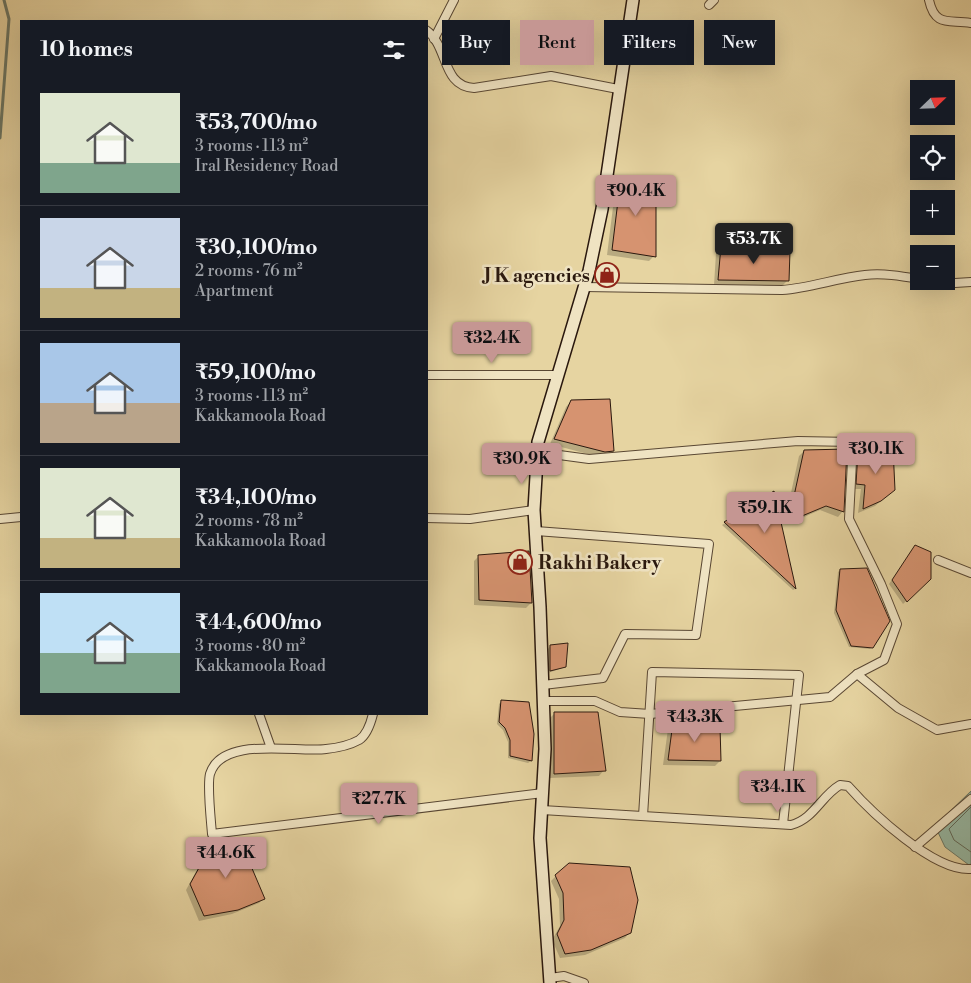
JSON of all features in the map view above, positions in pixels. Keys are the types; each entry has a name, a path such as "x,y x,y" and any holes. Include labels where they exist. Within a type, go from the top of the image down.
{"main road":[{"path":"550,980 540,838 545,749 534,510 538,442 584,288 602,209 618,89 633,0"}],"street":[{"path":"434,39 454,0"},
{"path":"929,0 935,16 945,22 971,22"},
{"path":"428,32 434,39 450,75 456,83 466,88 551,76 618,89"},
{"path":"584,288 782,290 866,274 896,275 910,278"},
{"path":"955,283 971,282"},
{"path":"428,375 558,375"},
{"path":"538,452 588,459 798,441 853,442 849,519 882,584 897,624 884,660 857,674 830,698 650,714 620,712 595,701 544,701"},
{"path":"428,518 470,519 534,510"},
{"path":"0,519 20,517"},
{"path":"536,531 709,544 696,635 625,634 603,678 543,685"},
{"path":"938,560 971,573"},
{"path":"643,816 652,672 799,675 783,824"},
{"path":"857,674 898,708 937,730 971,724"},
{"path":"259,715 271,748"},
{"path":"373,715 370,726 360,740 326,750 271,748 230,753 218,761 210,774 212,834 543,793"},
{"path":"542,810 783,824 800,822 812,814 833,789 840,785 848,786 906,842 940,860 965,870 971,869"},
{"path":"915,847 971,799"},
{"path":"550,980 564,976 584,983"}],"water":[{"path":"971,791 971,864 969,865 945,847 935,826"}],"building":[{"path":"621,176 656,181 656,257 612,250"},
{"path":"721,246 790,251 789,281 718,280"},
{"path":"610,399 614,451 605,452 554,439 571,400"},
{"path":"893,448 895,490 881,501 863,509 865,485 856,484 858,451"},
{"path":"847,449 844,512 826,506 802,516 794,496 804,450"},
{"path":"774,491 796,589 724,522"},
{"path":"915,545 931,552 931,579 907,602 892,580"},
{"path":"529,551 532,603 479,600 478,555"},
{"path":"867,568 890,621 873,648 851,646 836,610 840,569"},
{"path":"568,643 566,667 550,671 550,645"},
{"path":"501,700 529,702 534,734 532,761 510,756 510,740 505,728 499,722"},
{"path":"554,712 598,712 606,771 554,774"},
{"path":"673,722 720,727 721,761 668,760"},
{"path":"215,839 248,840 251,866 265,899 238,910 204,916 190,884"},
{"path":"569,863 630,867 638,900 631,933 591,950 565,954 557,934 564,920 563,893 555,875"}],"waterway":[{"path":"0,138 9,19 4,0"}],"place":[{"name":"J K agencies","path":"607,275"},
{"name":"Rakhi Bakery","path":"520,562"}]}
